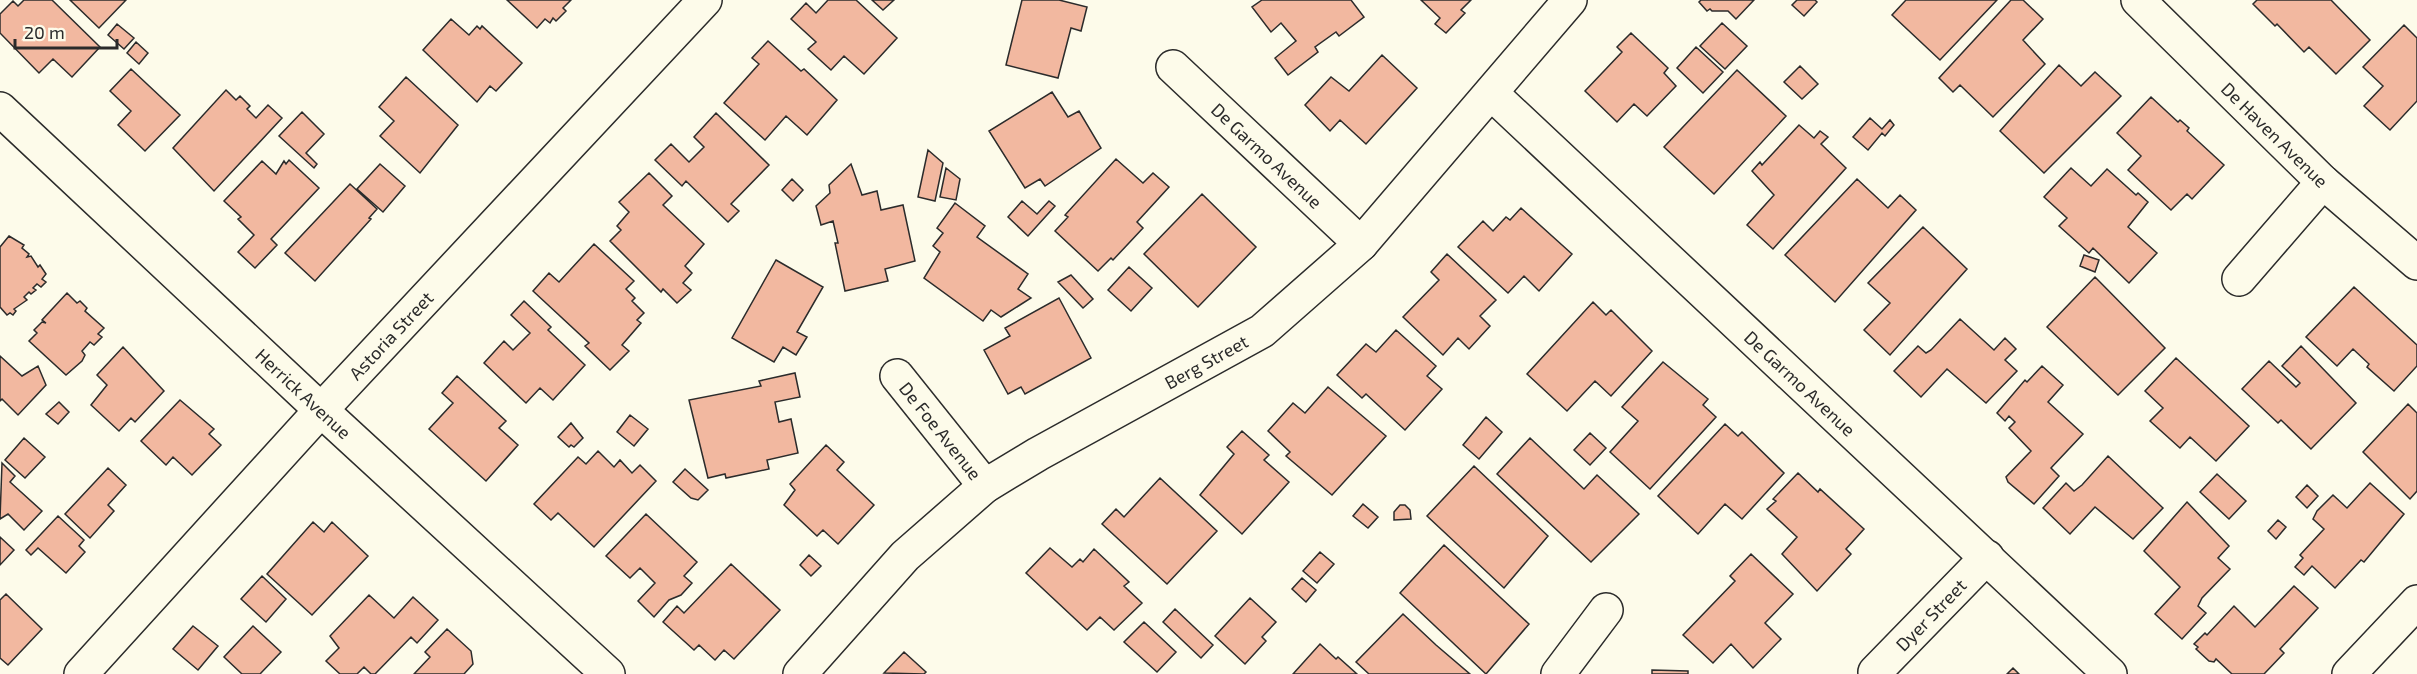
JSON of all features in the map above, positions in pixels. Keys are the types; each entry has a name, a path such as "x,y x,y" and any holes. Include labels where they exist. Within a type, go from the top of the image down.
{"street":[{"name":"Astoria Street","path":"81,674 321,410 705,0"},
{"name":"Berg Street","path":"800,674 905,556 985,486 1048,448 1262,331 1361,244 1570,0"},
{"name":"De Haven Avenue","path":"2138,0 2323,182 2417,263"},
{"name":"De Garmo Avenue","path":"1173,67 1361,244"},
{"name":"De Garmo Avenue","path":"1491,93 2110,674"},
{"name":"Herrick Avenue","path":"0,109 321,410 608,674"},
{"path":"2239,279 2323,182"},
{"name":"De Foe Avenue","path":"897,376 985,486"},
{"name":"Dyer Street","path":"1875,672 1987,557"},
{"path":"2349,674 2417,602"},
{"path":"1558,674 1606,610"}],"building":[{"path":"24,0 52,0 100,47 72,77 53,59 39,73 0,33 0,14 13,1 18,6"},
{"path":"70,0 126,0 99,28"},
{"path":"507,0 571,0 563,8 566,11 556,21 553,18 550,23 545,19 537,28"},
{"path":"828,0 856,0 897,38 864,74 844,56 831,70 808,49 816,42 791,19 806,3 816,13"},
{"path":"872,0 894,0 883,10"},
{"path":"1022,0 1059,0 1087,7 1081,31 1071,28 1058,78 1006,65"},
{"path":"1262,0 1351,0 1364,17 1339,36 1336,32 1315,47 1318,52 1288,75 1275,58 1296,41 1281,23 1271,32 1252,7"},
{"path":"1421,0 1471,0 1461,10 1465,13 1446,33 1435,24 1440,18"},
{"path":"1701,0 1754,0 1736,19 1728,11 1710,9 1707,11 1699,2"},
{"path":"1797,0 1817,2 1804,16 1792,5"},
{"path":"1906,0 1997,0 1940,60 1892,15"},
{"path":"2011,0 2023,0 2043,19 2023,40 2045,64 1993,117 1960,85 1953,92 1939,78"},
{"path":"2257,0 2331,0 2370,40 2336,74 2309,47 2304,52 2277,24 2275,26 2253,4"},
{"path":"451,19 469,35 477,26 480,29 482,26 522,63 496,91 490,86 477,102 423,50"},
{"path":"1722,23 1747,46 1725,69 1700,46"},
{"path":"117,24 134,38 124,49 108,35"},
{"path":"2404,25 2417,38 2417,101 2390,130 2364,106 2383,86 2363,67"},
{"path":"1631,33 1668,68 1664,73 1676,86 1647,116 1634,104 1617,122 1585,91 1622,52 1617,47"},
{"path":"768,41 801,71 804,69 837,100 807,135 786,116 765,140 724,103 759,64 752,58"},
{"path":"136,42 148,53 139,64 127,53"},
{"path":"1696,47 1723,72 1703,93 1677,68"},
{"path":"1382,55 1417,88 1366,144 1340,120 1330,131 1305,105 1331,77 1349,91"},
{"path":"2059,65 2081,86 2095,72 2121,96 2044,173 2000,131"},
{"path":"1800,66 1818,84 1802,99 1784,82"},
{"path":"131,69 180,115 145,151 118,125 131,111 110,91"},
{"path":"1737,70 1786,116 1714,194 1664,147"},
{"path":"406,77 458,125 420,173 380,136 394,121 379,107"},
{"path":"226,90 236,100 240,96 250,106 247,109 256,118 268,105 282,118 214,191 173,148"},
{"path":"1052,92 1068,117 1079,111 1101,148 1045,186 1040,179 1025,188 989,131"},
{"path":"2151,97 2178,122 2180,120 2189,128 2187,131 2224,165 2192,199 2187,194 2171,210 2128,170 2141,156 2117,133"},
{"path":"302,112 324,134 306,153 317,164 314,168 279,136"},
{"path":"716,113 769,165 731,204 739,211 728,222 686,181 682,186 655,160 671,144 689,162 704,147 694,137"},
{"path":"1870,118 1882,129 1890,120 1894,125 1885,136 1882,133 1868,150 1853,137"},
{"path":"1799,125 1814,138 1820,131 1828,137 1821,144 1846,168 1773,249 1747,225 1774,195 1752,171 1760,162 1762,165"},
{"path":"928,150 943,163 935,201 918,197"},
{"path":"1116,159 1143,183 1153,173 1169,187 1137,222 1143,228 1113,260 1111,258 1098,271 1055,231 1068,217 1065,215"},
{"path":"289,160 319,188 271,239 277,245 255,268 238,252 254,235 238,219 241,217 224,201 262,161 276,174 284,161 286,164"},
{"path":"380,164 405,186 383,212 357,189"},
{"path":"851,164 862,195 877,191 881,210 903,205 915,261 885,269 888,281 845,291 833,221 821,225 816,206 830,193 829,185"},
{"path":"946,168 960,179 956,200 940,197"},
{"path":"2071,168 2091,186 2107,169 2136,195 2138,193 2148,202 2128,227 2157,253 2129,283 2093,248 2089,253 2059,226 2067,218 2044,197"},
{"path":"649,173 672,196 663,205 704,244 685,266 692,273 683,283 691,290 677,303 663,289 661,292 610,241 621,230 617,226 629,212 619,202"},
{"path":"792,179 803,190 793,201 782,190"},
{"path":"1857,179 1888,208 1900,195 1916,210 1835,302 1785,255"},
{"path":"350,184 377,209 369,218 371,219 315,281 285,253"},
{"path":"1202,194 1256,247 1198,307 1144,254"},
{"path":"1022,201 1037,214 1049,201 1055,206 1028,236 1008,217"},
{"path":"955,203 985,226 977,237 1028,274 1018,289 1031,298 1001,317 991,310 983,321 924,278 940,252 933,246 943,233 937,228"},
{"path":"1521,208 1572,254 1539,291 1524,276 1508,293 1458,247 1483,221 1493,231 1506,217 1510,220"},
{"path":"1923,227 1967,269 1890,355 1864,330 1890,303 1868,283"},
{"path":"9,236 24,245 22,248 29,254 27,257 31,256 46,274 42,279 46,282 41,287 37,284 33,288 36,290 24,297 27,300 14,309 16,311 13,315 10,313 7,315 0,307 0,247"},
{"path":"594,244 634,281 626,289 635,298 632,301 644,313 637,320 641,323 622,345 629,351 610,370 585,346 589,343 533,291 549,273 559,282"},
{"path":"1447,254 1496,300 1480,316 1490,326 1469,349 1458,338 1443,355 1403,317 1439,280 1431,272"},
{"path":"2084,255 2099,260 2095,272 2080,266"},
{"path":"776,260 823,287 797,332 807,337 796,355 783,347 774,362 732,338"},
{"path":"1129,267 1152,288 1131,311 1108,290"},
{"path":"1071,275 1093,299 1083,308 1058,282"},
{"path":"2095,277 2165,348 2118,395 2047,327"},
{"path":"2354,287 2417,345 2417,366 2394,391 2367,367 2369,364 2353,349 2337,366 2306,337"},
{"path":"67,293 77,303 80,301 87,308 85,311 104,328 98,334 102,337 94,345 90,342 82,351 85,355 82,361 66,375 29,341 37,333 34,330 42,322 46,323 42,320"},
{"path":"1059,298 1091,358 1025,394 1021,387 1008,394 984,350 1010,336 1005,328"},
{"path":"524,301 551,327 548,330 585,365 553,400 540,388 526,403 484,363 504,341 513,350 530,333 511,315"},
{"path":"1593,302 1606,315 1611,310 1652,351 1611,396 1595,381 1567,411 1527,374"},
{"path":"1960,319 1994,350 2005,338 2016,349 2005,360 2017,371 1986,403 1947,369 1921,397 1894,371 1918,346 1926,353 1931,350"},
{"path":"1396,330 1436,366 1427,376 1442,389 1405,430 1366,394 1362,398 1337,375 1366,344 1376,352"},
{"path":"2301,346 2356,403 2311,449 2281,420 2278,423 2242,389 2269,361 2296,387 2300,383 2282,366"},
{"path":"123,347 164,391 135,422 131,418 119,431 91,405 107,385 97,375"},
{"path":"0,356 22,376 38,366 46,385 18,415 2,399 0,401"},
{"path":"2176,358 2249,426 2216,461 2190,437 2180,448 2150,421 2163,408 2145,391"},
{"path":"1663,362 1708,399 1703,405 1716,417 1650,489 1610,452 1638,421 1622,407"},
{"path":"2042,366 2063,385 2048,402 2083,434 2051,468 2059,476 2034,504 2008,482 2006,477 2031,451 2009,428 2015,422 2009,416 2005,421 1997,413 2025,380 2027,382"},
{"path":"795,373 800,397 775,402 779,422 791,419 798,453 767,460 769,469 726,478 725,474 708,478 689,400 761,386 759,381"},
{"path":"457,376 506,421 499,428 518,445 486,481 429,429 453,403 442,393"},
{"path":"1328,387 1386,436 1332,495 1286,456 1290,452 1268,431 1293,403 1305,413"},
{"path":"180,400 214,429 209,434 221,445 192,475 173,457 166,465 141,441"},
{"path":"59,402 69,412 58,424 46,414"},
{"path":"2408,404 2417,413 2417,491 2410,499 2363,452"},
{"path":"630,415 648,429 634,446 617,432"},
{"path":"1486,417 1502,432 1479,459 1463,445"},
{"path":"571,423 583,438 574,447 571,445 569,447 558,437"},
{"path":"1725,424 1738,436 1742,432 1784,473 1742,519 1725,504 1698,534 1658,496"},
{"path":"1242,431 1269,455 1264,460 1289,482 1242,534 1200,495 1234,454 1227,447"},
{"path":"1590,433 1606,448 1590,465 1574,450"},
{"path":"24,438 45,457 25,478 5,460"},
{"path":"1530,438 1584,489 1597,475 1639,514 1591,562 1497,474"},
{"path":"826,445 844,462 837,470 874,505 838,544 823,530 817,536 784,505 795,490 790,484"},
{"path":"598,451 614,467 620,460 632,473 640,465 656,481 594,547 558,513 551,520 534,504 578,457 586,464"},
{"path":"2108,456 2163,508 2133,539 2095,507 2070,534 2043,508 2066,483 2074,491 2082,485"},
{"path":"2,463 15,476 10,482 42,511 24,530 8,514 0,519"},
{"path":"1474,466 1548,536 1504,588 1427,516"},
{"path":"108,468 126,485 108,505 114,511 90,538 65,514"},
{"path":"685,469 708,490 698,500 691,498 673,482"},
{"path":"1798,473 1818,492 1820,489 1864,529 1846,549 1851,554 1817,591 1782,554 1797,537 1767,509 1776,501 1773,499"},
{"path":"2217,474 2246,501 2229,519 2200,492"},
{"path":"1160,478 1217,531 1167,584 1102,524 1116,509 1124,517"},
{"path":"2370,483 2404,514 2364,562 2361,560 2335,588 2312,566 2304,575 2295,567 2303,558 2300,555 2324,529 2313,519 2317,511 2333,495 2347,508"},
{"path":"2307,485 2318,496 2307,508 2296,497"},
{"path":"2187,502 2229,546 2218,558 2230,569 2202,598 2198,606 2206,613 2182,639 2155,614 2180,587 2144,551"},
{"path":"1363,504 1378,517 1368,528 1353,516"},
{"path":"1400,505 1405,505 1410,510 1411,519 1394,520 1394,512"},
{"path":"646,514 697,562 684,576 692,583 681,595 669,600 654,617 638,601 655,583 640,568 630,578 606,556"},
{"path":"58,516 84,540 79,546 85,552 66,573 38,548 31,555 26,550"},
{"path":"2278,520 2286,527 2276,539 2268,531"},
{"path":"313,522 324,532 332,522 368,556 312,615 267,574"},
{"path":"0,537 14,550 0,565"},
{"path":"1444,545 1529,624 1486,674 1400,593"},
{"path":"1050,548 1072,567 1080,559 1083,562 1094,549 1129,582 1124,586 1142,603 1114,630 1100,617 1087,630 1026,573"},
{"path":"1320,552 1334,564 1317,583 1303,571"},
{"path":"1751,554 1793,594 1765,623 1781,639 1753,668 1731,644 1713,663 1683,635 1735,581 1730,576"},
{"path":"809,555 821,566 811,576 800,565"},
{"path":"731,564 780,610 734,659 724,650 715,660 699,645 694,650 663,622 677,606 684,613"},
{"path":"262,576 286,599 266,622 241,599"},
{"path":"1302,578 1316,590 1306,602 1292,589"},
{"path":"2294,586 2318,608 2280,649 2284,653 2264,674 2232,674 2216,659 2214,662 2209,661 2196,649 2198,647 2194,644 2205,633 2207,635 2234,606 2255,627"},
{"path":"6,594 42,629 8,665 0,658 0,600"},
{"path":"369,595 394,618 413,597 438,620 417,643 411,637 375,674 371,674 364,667 357,674 340,674 326,661 339,648 330,636"},
{"path":"1250,598 1276,622 1262,637 1266,641 1245,664 1215,636"},
{"path":"1175,609 1213,645 1201,658 1163,622"},
{"path":"1403,614 1470,674 1369,674 1356,662"},
{"path":"1144,622 1176,652 1157,672 1124,642"},
{"path":"193,626 218,646 198,670 173,649"},
{"path":"253,626 281,652 260,674 242,674 224,657"},
{"path":"447,629 471,651 473,664 464,674 414,674 430,657 425,652"},
{"path":"1320,644 1336,659 1338,657 1357,674 1293,674"},
{"path":"904,652 926,672 924,674 884,673"},
{"path":"2013,668 2019,674 2007,674"},
{"path":"1652,670 1688,671 1688,674 1652,674"}]}
